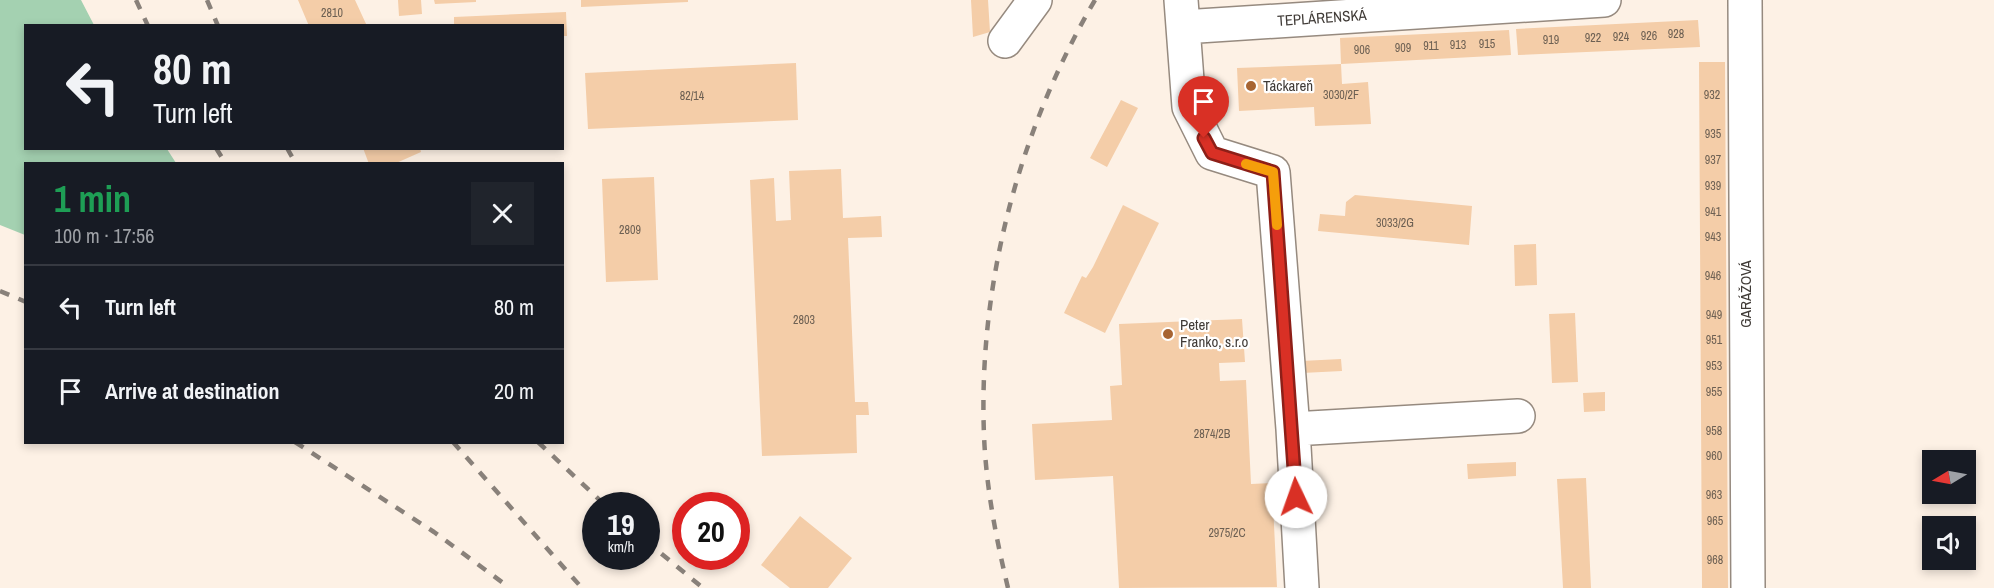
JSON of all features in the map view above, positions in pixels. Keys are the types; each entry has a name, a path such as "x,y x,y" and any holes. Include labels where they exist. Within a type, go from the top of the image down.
{"street":[{"path":"1005,41 1035,0"},
{"name":"TEPLÁRENSKÁ","path":"1182,13 1604,0"},
{"name":"GARÁŽOVÁ","path":"1745,0 1748,588"},
{"path":"1182,13 1190,107 1212,153 1273,172 1293,429 1302,588"},
{"path":"1293,429 1518,416"}],"green space":[{"path":"0,0 81,0 93,24 24,24 24,150 168,150 175,162 24,162 24,235 0,225"}],"building":[{"path":"298,0 355,0 366,24 308,24"},
{"path":"398,0 421,0 422,14 399,16"},
{"path":"434,0 476,0 476,2 435,4"},
{"path":"581,0 688,0 688,2 581,7"},
{"path":"971,0 988,0 990,32 973,37"},
{"path":"566,12 567,36 564,36 564,24 454,24 454,17"},
{"path":"1698,20 1700,47 1518,55 1516,29"},
{"path":"1509,30 1511,55 1341,64 1340,38"},
{"path":"1699,62 1725,62 1728,588 1702,588"},
{"path":"796,63 798,120 588,129 585,73"},
{"path":"1341,64 1342,84 1368,82 1371,124 1315,126 1314,107 1239,111 1237,68"},
{"path":"1121,100 1138,108 1107,167 1090,158"},
{"path":"364,150 420,150 421,152 398,162 368,162"},
{"path":"841,169 843,218 881,216 882,237 848,238 855,402 868,402 869,415 856,415 857,453 762,456 750,180 774,178 776,221 791,220 789,171"},
{"path":"654,177 658,280 606,282 602,179"},
{"path":"1355,195 1472,206 1469,245 1318,231 1320,214 1345,216 1346,202"},
{"path":"1123,205 1159,223 1105,333 1064,313 1082,276 1086,278 1093,267"},
{"path":"1536,244 1537,285 1515,286 1514,245"},
{"path":"1575,313 1578,382 1552,383 1549,314"},
{"path":"1242,319 1245,362 1219,363 1220,381 1246,380 1251,484 1272,483 1277,587 1119,588 1113,476 1035,480 1032,424 1112,420 1110,386 1122,385 1119,324"},
{"path":"1341,359 1342,371 1302,373 1301,361"},
{"path":"1605,392 1605,411 1584,412 1583,393"},
{"path":"1516,462 1516,476 1468,479 1467,464"},
{"path":"1586,478 1591,588 1563,588 1557,479"},
{"path":"800,516 852,558 828,588 790,588 761,565"}],"railway":[{"path":"136,0 147,24"},
{"path":"207,0 217,24"},
{"path":"1008,588 992,512 984,435 984,378 988,322 996,265 1025,155 1068,50 1095,0"},
{"path":"217,150 225,162"},
{"path":"288,150 295,162"},
{"path":"0,291 24,301"},
{"path":"298,444 434,532 510,588"},
{"path":"455,444 582,588"},
{"path":"540,444 591,492"},
{"path":"660,553 703,588"}],"slow traffic":[{"path":"1246,164 1273,172 1277,225"}],"place":[{"name":"Táckareň","path":"1251,86"},
{"name":"Peter Franko, s.r.o","path":"1168,334"}],"route":[{"path":"1204,138 1212,153 1273,172 1293,429 1296,497"}]}
